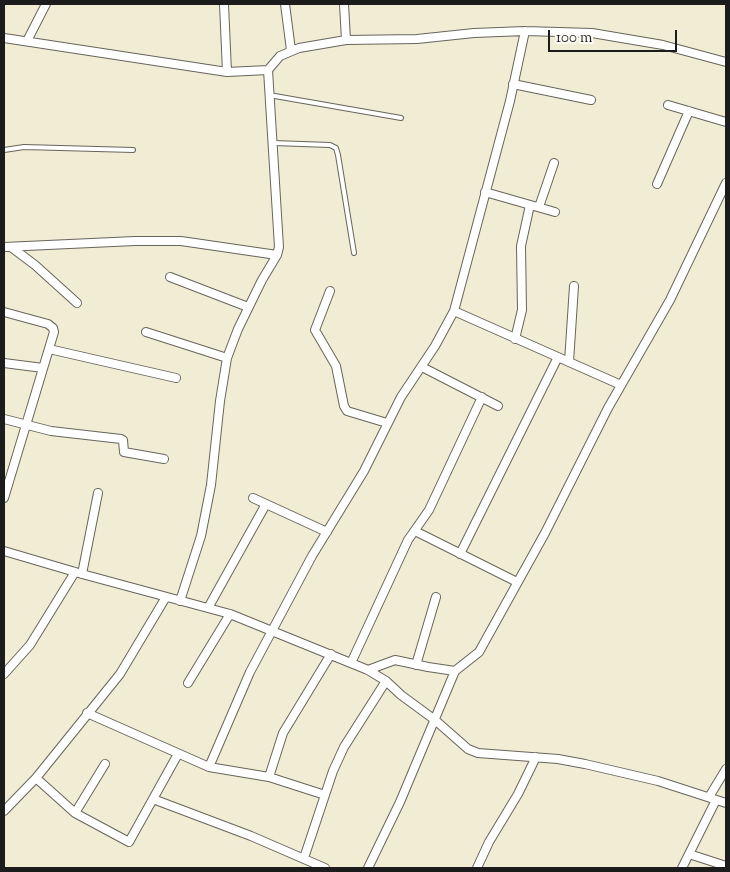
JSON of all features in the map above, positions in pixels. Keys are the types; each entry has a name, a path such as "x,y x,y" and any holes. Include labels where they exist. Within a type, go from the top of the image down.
{"street":[{"path":"27,41 46,4"},
{"path":"224,4 227,72"},
{"path":"285,4 291,50"},
{"path":"344,4 346,40"},
{"path":"209,767 250,672 312,556 364,471 401,397 422,367 454,311 525,31"},
{"path":"180,601 201,536 209,494 227,358 238,328 277,255 279,247 268,70 280,56 291,50 346,40 417,39 474,33 525,31 592,33 663,45 726,62"},
{"path":"4,38 227,72 268,70"},
{"path":"513,84 591,100"},
{"path":"668,105 726,122"},
{"path":"657,184 689,111"},
{"path":"539,207 554,163"},
{"path":"368,868 400,802 455,671 479,652 518,582 608,408 670,300 726,183"},
{"path":"485,192 555,212"},
{"path":"515,339 522,310 521,246 530,205"},
{"path":"7,247 125,241 180,241 277,255"},
{"path":"7,247 35,265 77,303"},
{"path":"170,277 248,307"},
{"path":"569,362 574,286"},
{"path":"330,291 315,330 336,366 344,406 347,411 387,423"},
{"path":"454,311 621,385"},
{"path":"4,312 51,326 54,332 4,498"},
{"path":"146,332 227,358"},
{"path":"49,349 176,378"},
{"path":"460,554 558,357"},
{"path":"4,363 43,368"},
{"path":"422,367 498,406"},
{"path":"351,663 408,540 429,510 482,398"},
{"path":"4,419 25,426 62,433 122,439 124,452 164,460"},
{"path":"4,674 30,645 78,573 98,493"},
{"path":"253,498 327,532"},
{"path":"208,608 266,504"},
{"path":"415,531 518,582"},
{"path":"4,551 230,614 368,670 386,681 468,749 478,754 558,759 658,781 726,803"},
{"path":"4,811 36,778 120,674 166,597"},
{"path":"416,665 436,597"},
{"path":"188,683 230,614"},
{"path":"269,777 283,732 330,654"},
{"path":"368,670 393,660 455,671"},
{"path":"304,858 333,771 344,747 386,681"},
{"path":"87,713 209,767 269,777 325,795"},
{"path":"36,778 75,813 129,842 178,754"},
{"path":"477,868 489,842 518,794 536,757"},
{"path":"75,813 106,764"},
{"path":"682,868 726,769"},
{"path":"153,799 251,836 326,868"},
{"path":"689,854 726,866"}],"lane":[{"path":"269,94 401,118"},
{"path":"273,143 330,145 336,148 354,253"},
{"path":"4,150 24,147 133,150"}]}
